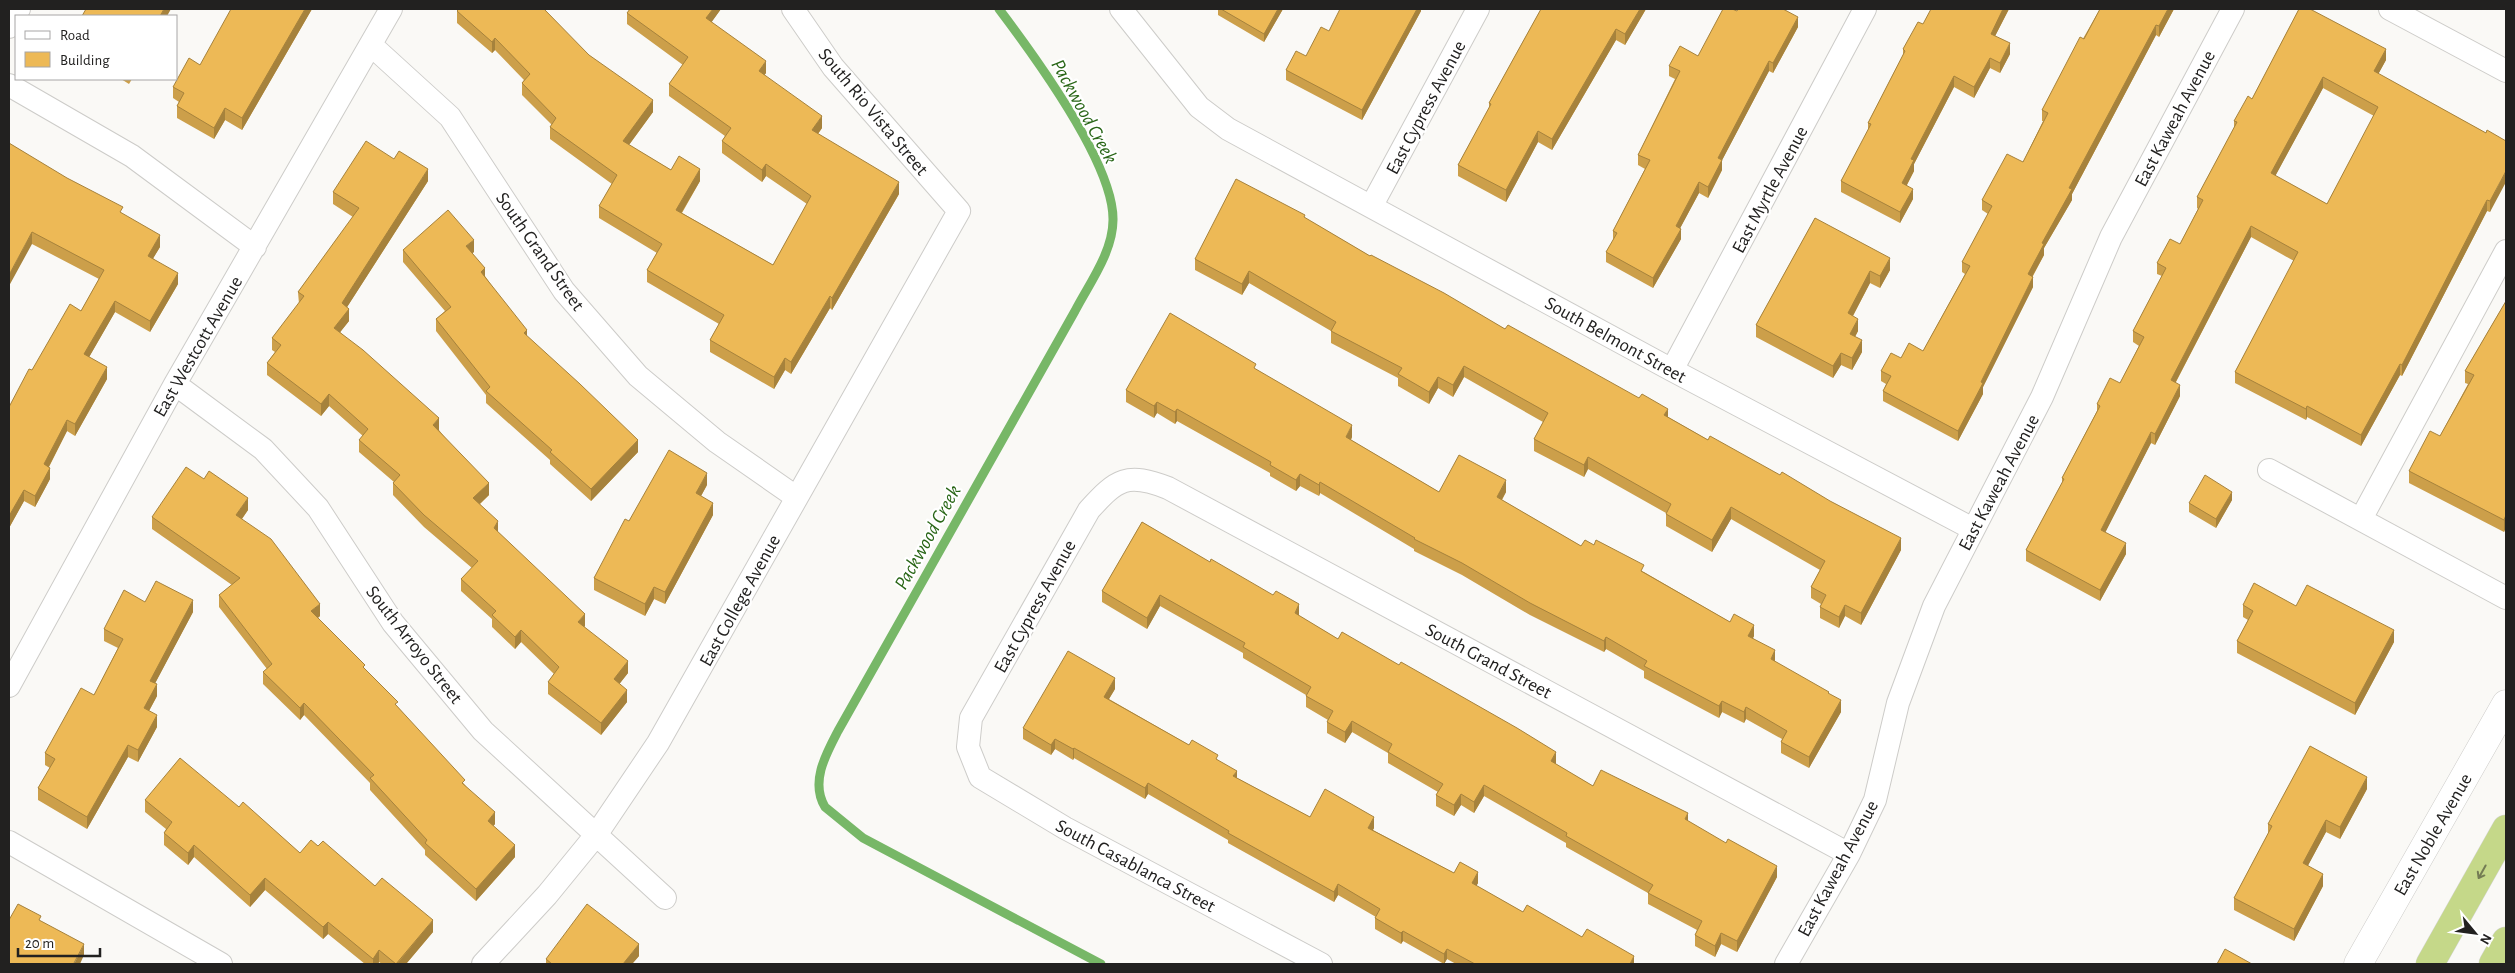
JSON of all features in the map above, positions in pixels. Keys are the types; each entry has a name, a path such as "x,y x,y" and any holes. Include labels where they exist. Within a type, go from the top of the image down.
{"highway":[{"path":"2430,964 2506,829"},
{"path":"2493,964 2506,941"}],"street":[{"name":"East Westcott Avenue","path":"9,686 175,384 391,9"},
{"name":"South Rio Vista Street","path":"793,9 833,67 959,211"},
{"name":"South Belmont Street","path":"1121,9 1199,107 1228,130 1372,205 1672,370 1973,529"},
{"name":"East Cypress Avenue","path":"1372,205 1478,9"},
{"name":"East Myrtle Avenue","path":"1672,370 1866,9"},
{"name":"East Kaweah Avenue","path":"1786,964 1849,854 1875,800 1898,703 1934,606 2042,398 2111,237 2233,9"},
{"path":"2390,9 2506,71"},
{"name":"South Grand Street","path":"371,45 450,117 564,291 638,376 718,442 796,498"},
{"path":"9,85 132,156 254,247"},
{"name":"East College Avenue","path":"483,964 547,895 596,835 658,743 959,211"},
{"path":"2360,520 2506,251"},
{"name":"South Arroyo Street","path":"175,384 263,449 318,508 393,623 483,731 666,898"},
{"path":"2269,470 2506,598"},
{"name":"South Grand Street","path":"1124,480 1145,479 1168,488 1849,854"},
{"name":"East Cypress Avenue","path":"968,747 972,718 1089,510 1106,491 1124,480"},
{"name":"East Noble Avenue","path":"2358,964 2506,704"},
{"name":"South Casablanca Street","path":"968,747 980,777 1065,828 1322,964"},
{"path":"9,842 221,964"}],"building":[{"path":"86,9 164,9 161,15 83,15"},
{"path":"231,9 305,9 242,118 225,108 214,128 177,106 184,93 173,87 189,58 200,65"},
{"path":"459,9 544,9 589,55 653,100 623,141 671,170 679,156 700,169 676,210 773,265 811,196 766,164 762,170 722,141 731,128 669,84 688,57 627,13 630,9 713,9 706,18 766,61 759,71 822,116 812,130 899,182 832,298 830,296 791,362 785,358 774,377 710,340 724,315 647,270 662,244 599,206 617,175 550,127 556,118 522,83 530,74 495,38 492,42 457,11"},
{"path":"1221,9 1278,9 1264,34"},
{"path":"1340,9 1417,9 1362,110 1286,70 1296,51 1306,56 1321,27 1329,31"},
{"path":"1541,9 1640,9 1625,34 1616,29 1552,139 1538,131 1506,190 1458,165 1491,104 1489,103"},
{"path":"1723,9 1737,11 1738,9 1783,9 1798,17 1773,63 1769,61 1718,158 1722,160 1708,187 1699,182 1676,226 1681,229 1653,278 1606,252 1617,233 1613,231 1650,160 1638,155 1680,71 1669,66 1680,46 1698,56"},
{"path":"1931,9 2003,9 1991,34 2010,43 2000,63 1990,58 1974,87 1954,76 1911,159 1914,160 1902,183 1913,189 1900,212 1841,181 1871,124 1868,123 1905,51 1903,49 1918,22 1923,24"},
{"path":"2100,9 2168,9 2159,26 2156,25 2069,188 2072,189 2042,243 2044,244 2028,274 2033,277 1958,431 1883,391 1891,376 1881,371 1891,353 1901,358 1909,343 1923,351 1970,266 1962,262 1992,206 1982,200 2007,154 2023,162 2048,113 2042,110 2080,37 2084,39"},
{"path":"2299,9 2310,9 2386,49 2374,71 2486,133 2487,130 2506,141 2506,171 2490,201 2487,200 2402,365 2400,364 2361,435 2307,406 2306,409 2235,372 2298,252 2251,226 2171,380 2180,385 2155,434 2151,432 2101,530 2126,543 2100,590 2026,550 2100,406 2097,404 2110,378 2120,383 2144,337 2133,331 2166,268 2157,263 2170,239 2180,244 2203,200 2197,197 2237,122 2234,121 2248,96 2252,99","holes":["2323,77 2378,107 2327,204 2271,173"]},
{"path":"366,141 394,159 399,151 428,169 342,303 349,309 334,328 363,350 439,418 433,425 489,483 473,498 498,521 494,528 585,614 578,622 628,661 614,679 627,690 601,723 548,682 559,667 521,630 515,637 492,615 496,611 461,579 478,561 424,515 393,483 400,475 359,440 368,429 329,394 321,404 267,363 281,345 272,338 304,296 298,292 359,208 333,192"},
{"path":"9,143 67,178 123,207 120,212 160,235 148,256 178,273 150,321 115,301 84,354 107,367 75,424 67,420 44,464 50,468 35,496 24,490 9,516 9,407 29,369 32,370 70,304 81,311 104,270 32,232 9,275"},
{"path":"1236,179 1305,215 1304,217 1370,256 1444,293 1505,329 1508,325 1639,398 1642,394 1668,409 1664,415 1708,440 1710,436 1780,475 1782,472 1830,501 1901,538 1861,613 1845,605 1839,617 1820,607 1826,595 1811,587 1825,561 1731,507 1712,540 1666,514 1671,504 1588,457 1584,465 1534,439 1548,413 1464,366 1453,385 1438,377 1429,392 1398,374 1402,368 1331,331 1336,322 1249,271 1242,284 1195,259"},
{"path":"448,210 474,240 466,246 485,268 481,272 527,330 524,333 638,440 591,489 550,452 552,450 486,391 490,387 436,319 451,307 403,250"},
{"path":"1815,218 1890,258 1880,276 1870,271 1848,313 1858,319 1850,334 1862,340 1852,358 1841,353 1833,366 1756,325"},
{"path":"2506,301 2506,515 2504,520 2409,471 2430,431 2440,436 2474,375 2465,371"},
{"path":"1170,313 1256,364 1254,368 1352,425 1346,437 1439,492 1459,455 1506,480 1497,497 1581,546 1585,540 1594,545 1596,540 1644,565 1641,571 1730,622 1734,614 1754,625 1748,636 1775,650 1771,659 1841,700 1809,757 1781,742 1787,731 1746,707 1744,712 1722,701 1719,706 1644,666 1647,661 1606,637 1604,641 1530,603 1462,563 1414,539 1320,482 1319,485 1300,474 1296,480 1270,465 1271,462 1177,409 1175,412 1157,402 1154,406 1126,390"},
{"path":"669,450 707,473 696,493 713,503 665,592 654,587 645,604 594,578 625,519 629,521"},
{"path":"186,467 204,479 209,471 248,498 236,515 271,539 320,604 311,611 365,665 363,667 398,702 395,704 465,780 462,783 495,812 488,821 515,845 476,889 425,843 427,840 370,778 374,775 304,703 300,708 263,672 272,664 219,595 240,578 152,517"},
{"path":"2205,475 2232,492 2216,519 2189,503"},
{"path":"1142,522 1210,562 1211,559 1273,595 1276,591 1299,604 1295,613 1338,639 1342,632 1399,665 1401,662 1517,728 1556,752 1551,761 1593,786 1601,770 1688,813 1685,819 1726,843 1728,839 1777,866 1737,941 1721,933 1715,946 1695,935 1702,921 1648,893 1653,885 1566,836 1567,833 1484,785 1474,802 1461,794 1454,805 1436,795 1443,784 1388,752 1392,744 1352,721 1345,732 1327,722 1333,711 1306,696 1311,687 1243,647 1245,643 1160,595 1147,618 1102,591"},
{"path":"156,581 193,600 150,681 157,684 144,708 157,715 138,750 128,745 87,817 38,788 55,759 45,753 81,688 94,695 123,639 104,629 124,590 145,602"},
{"path":"2254,583 2296,606 2307,585 2394,630 2355,703 2237,641 2253,611 2243,605"},
{"path":"1068,651 1115,678 1104,697 1189,745 1192,740 1218,755 1216,759 1237,771 1233,776 1310,817 1325,789 1374,817 1368,828 1454,873 1460,862 1478,872 1472,883 1523,912 1527,905 1582,937 1587,929 1634,956 1630,964 1475,964 1447,949 1444,954 1375,918 1380,909 1338,884 1334,892 1228,833 1229,831 1148,783 1145,788 1055,739 1051,745 1023,728"},
{"path":"2310,746 2367,777 2340,827 2326,820 2303,863 2323,874 2294,929 2234,898 2272,826 2268,824"},
{"path":"180,758 239,807 243,802 300,853 311,840 318,846 323,841 375,886 382,878 433,920 396,964 379,950 373,959 328,922 323,927 265,878 250,895 194,845 188,853 164,833 172,822 145,800"},
{"path":"18,904 41,916 39,920 84,944 74,963 76,964 9,964 9,920"},
{"path":"587,904 639,944 623,964 552,964 546,959"},
{"path":"2225,949 2252,964 2217,964"}],"waterway":[{"name":"Packwood Creek","path":"999,9 1050,81 1086,140 1110,197 1113,220 1112,232 1105,256 1093,279 838,731 821,768 819,788 825,807 863,838 1101,964"}]}
